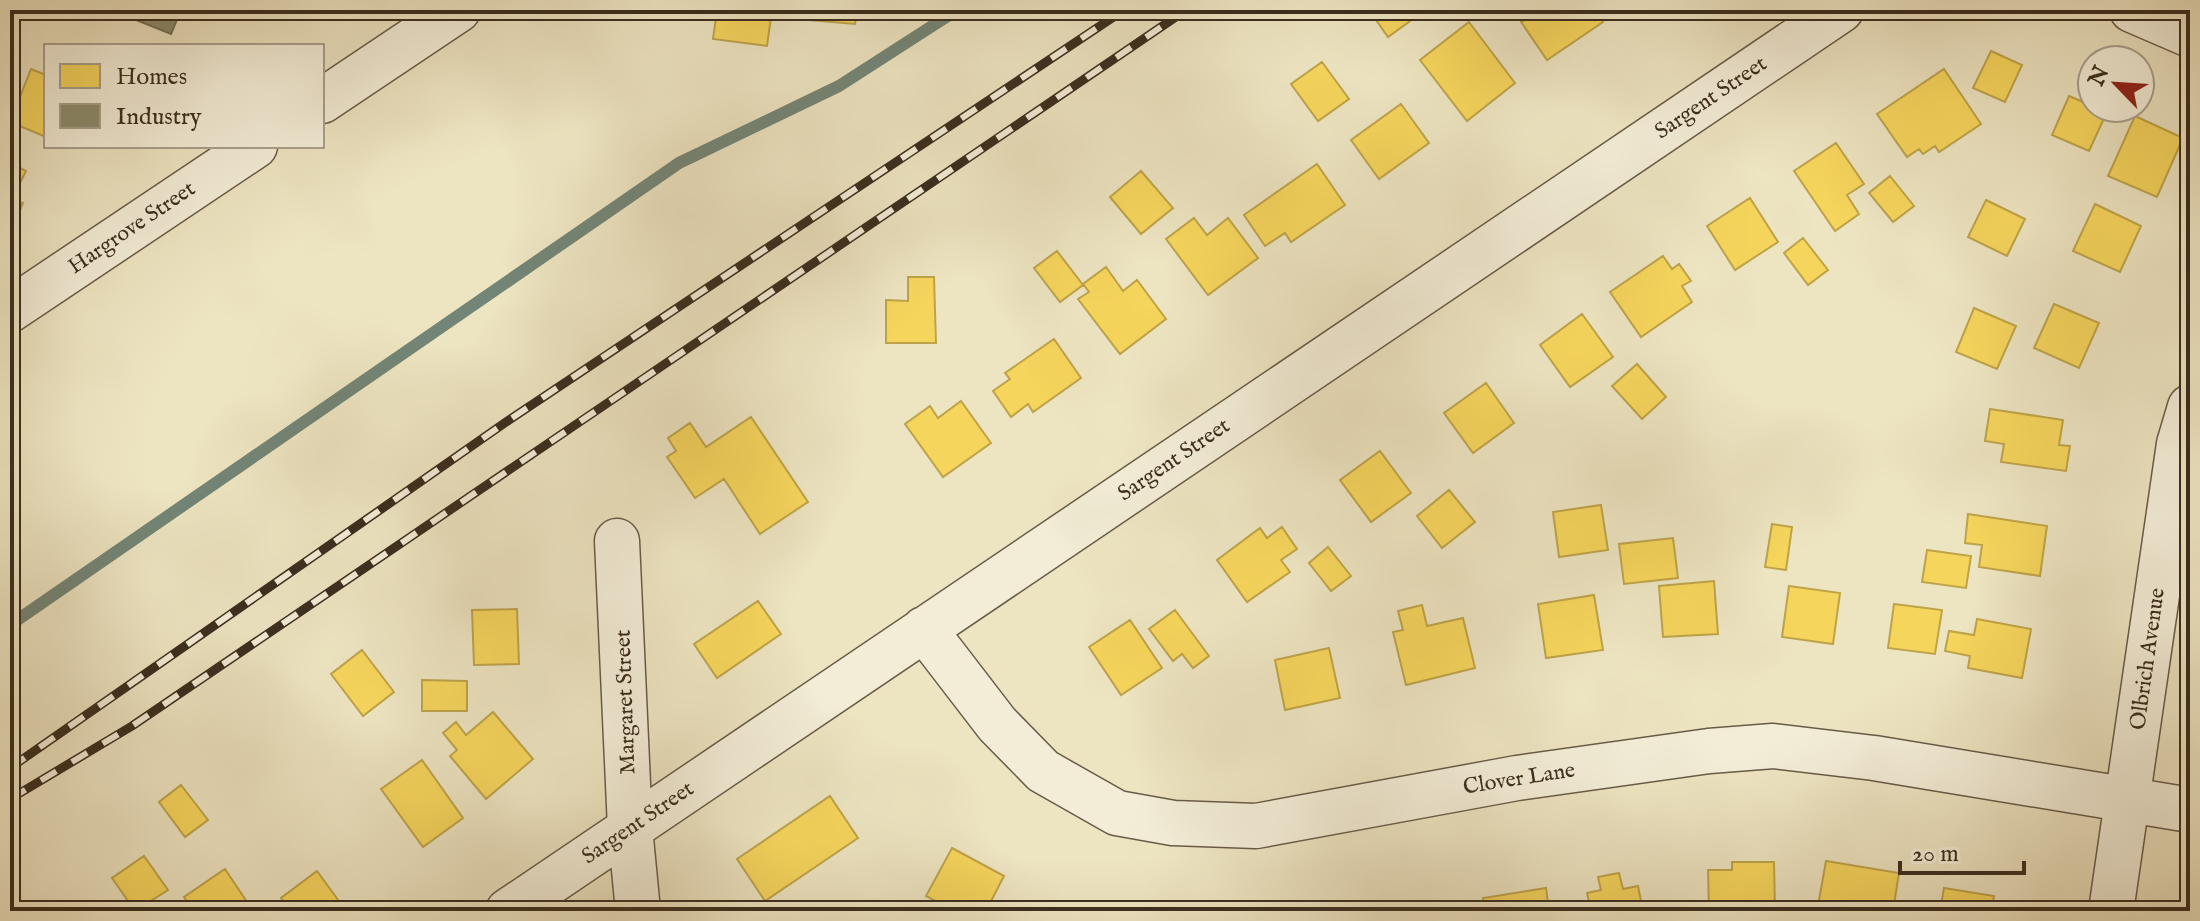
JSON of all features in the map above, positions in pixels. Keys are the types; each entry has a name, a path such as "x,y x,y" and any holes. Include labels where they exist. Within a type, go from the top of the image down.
{"street":[{"path":"324,100 458,10"},
{"name":"Sargent Street","path":"508,911 1841,10"},
{"path":"2132,10 2190,35"},
{"name":"Hargrove Street","path":"10,310 252,148"},
{"name":"Olbrich Avenue","path":"2111,911 2179,444 2190,407"},
{"name":"Margaret Street","path":"617,541 630,828 638,911"},
{"name":"Clover Lane","path":"924,629 997,724 1043,771 1117,813 1173,823 1256,826 1517,778 1709,751 1773,746 1874,758 2190,810"}],"building: Homes":[{"path":"717,10 772,10 767,46 713,39"},
{"path":"810,10 857,10 855,24 809,20"},
{"path":"1369,10 1407,10 1413,19 1388,37"},
{"path":"1518,10 1595,10 1603,22 1547,60 1521,22 1525,20"},
{"path":"1469,22 1515,83 1467,121 1420,60"},
{"path":"1991,51 2022,65 2005,102 1973,88"},
{"path":"1322,62 1349,99 1318,121 1291,84"},
{"path":"31,69 44,74 44,136 10,122"},
{"path":"1944,69 1981,124 1939,152 1935,146 1923,154 1919,149 1907,157 1877,114"},
{"path":"2069,96 2076,99 2076,124 2101,124 2089,151 2052,135"},
{"path":"1401,104 1429,143 1379,179 1351,140"},
{"path":"2131,124 2152,124 2183,138 2157,197 2108,176"},
{"path":"1836,143 1864,184 1847,195 1859,214 1835,231 1794,171"},
{"path":"10,163 26,171 12,199 23,203 10,233"},
{"path":"1317,164 1345,205 1291,242 1285,233 1265,246 1244,215"},
{"path":"1141,171 1173,208 1141,234 1110,197"},
{"path":"1890,176 1914,206 1893,222 1869,193"},
{"path":"1750,198 1778,242 1735,270 1707,226"},
{"path":"1986,200 2025,219 2007,256 1968,237"},
{"path":"2095,204 2141,226 2120,272 2073,251"},
{"path":"1194,218 1207,235 1228,218 1258,258 1208,295 1166,239"},
{"path":"1803,238 1828,270 1808,285 1784,253"},
{"path":"1057,251 1083,285 1060,302 1034,268"},
{"path":"1663,256 1672,269 1679,264 1691,281 1682,286 1692,302 1641,337 1610,292"},
{"path":"1106,267 1123,291 1137,280 1166,319 1120,354 1078,299 1089,292 1083,284"},
{"path":"908,277 934,277 936,343 886,343 886,300 908,301"},
{"path":"2054,304 2099,323 2079,368 2034,348"},
{"path":"1974,308 2016,326 1997,369 1956,352"},
{"path":"1582,314 1613,357 1570,387 1540,345"},
{"path":"1054,339 1081,378 1033,412 1028,404 1011,417 993,391 1010,379 1005,373"},
{"path":"1637,364 1666,397 1642,419 1612,386"},
{"path":"1486,383 1514,423 1473,453 1444,413"},
{"path":"961,401 991,443 943,477 905,424 930,406 938,418"},
{"path":"1990,409 2063,420 2059,445 2070,446 2066,471 2001,462 2004,444 1985,441"},
{"path":"751,417 808,502 760,534 724,479 695,498 667,457 676,451 668,438 690,423 706,447"},
{"path":"1380,451 1411,493 1371,522 1340,480"},
{"path":"1449,490 1475,522 1442,548 1417,516"},
{"path":"1601,505 1608,550 1559,557 1553,512"},
{"path":"1968,514 2047,526 2040,576 1979,567 1982,545 1965,543"},
{"path":"1772,524 1792,527 1786,570 1765,567"},
{"path":"1282,527 1297,549 1281,560 1290,572 1247,602 1217,560 1260,528 1267,538"},
{"path":"1673,538 1678,578 1624,584 1619,544"},
{"path":"1328,547 1351,576 1331,591 1309,563"},
{"path":"1927,550 1971,556 1966,588 1922,582"},
{"path":"1714,581 1718,634 1663,637 1659,586"},
{"path":"1789,586 1840,593 1833,644 1782,637"},
{"path":"1594,595 1603,650 1546,658 1538,604"},
{"path":"758,601 781,634 717,678 694,644"},
{"path":"1894,604 1942,610 1935,654 1888,648"},
{"path":"1422,605 1427,626 1463,618 1475,668 1406,685 1393,632 1403,630 1398,611"},
{"path":"517,609 519,664 474,665 472,610"},
{"path":"1175,610 1209,656 1193,668 1182,654 1173,661 1149,629"},
{"path":"1977,619 2031,629 2022,678 1968,668 1970,656 1945,651 1949,631 1974,635"},
{"path":"1130,620 1162,668 1121,695 1089,647"},
{"path":"1329,648 1340,698 1285,710 1275,660"},
{"path":"362,650 394,692 363,716 331,674"},
{"path":"422,680 467,681 467,711 422,711"},
{"path":"493,712 533,759 486,799 450,756 457,750 443,733 456,722 466,735"},
{"path":"422,760 463,818 423,847 381,789"},
{"path":"181,785 208,820 185,837 159,802"},
{"path":"830,796 858,838 765,901 737,859"},
{"path":"952,848 1004,876 986,911 954,911 926,896"},
{"path":"144,856 168,890 135,911 112,878"},
{"path":"1826,861 1899,873 1893,911 1817,911"},
{"path":"1732,862 1774,862 1775,911 1709,911 1708,870 1732,870"},
{"path":"225,869 253,911 193,911 184,897"},
{"path":"317,871 344,908 291,911 281,898"},
{"path":"1619,873 1623,889 1638,886 1643,911 1591,911 1587,893 1601,890 1598,877"},
{"path":"1546,888 1549,911 1485,911 1483,898"},
{"path":"1944,888 1994,896 1991,911 1940,911"},
{"path":"1045,901 1072,911 1042,911"}],"building: Industry":[{"path":"128,10 181,10 171,34 126,16"}],"waterway":[{"path":"10,625 679,163 839,86 957,10"}],"railway":[{"path":"10,768 509,420 1124,10"},
{"path":"10,799 132,726 1186,10"}]}
